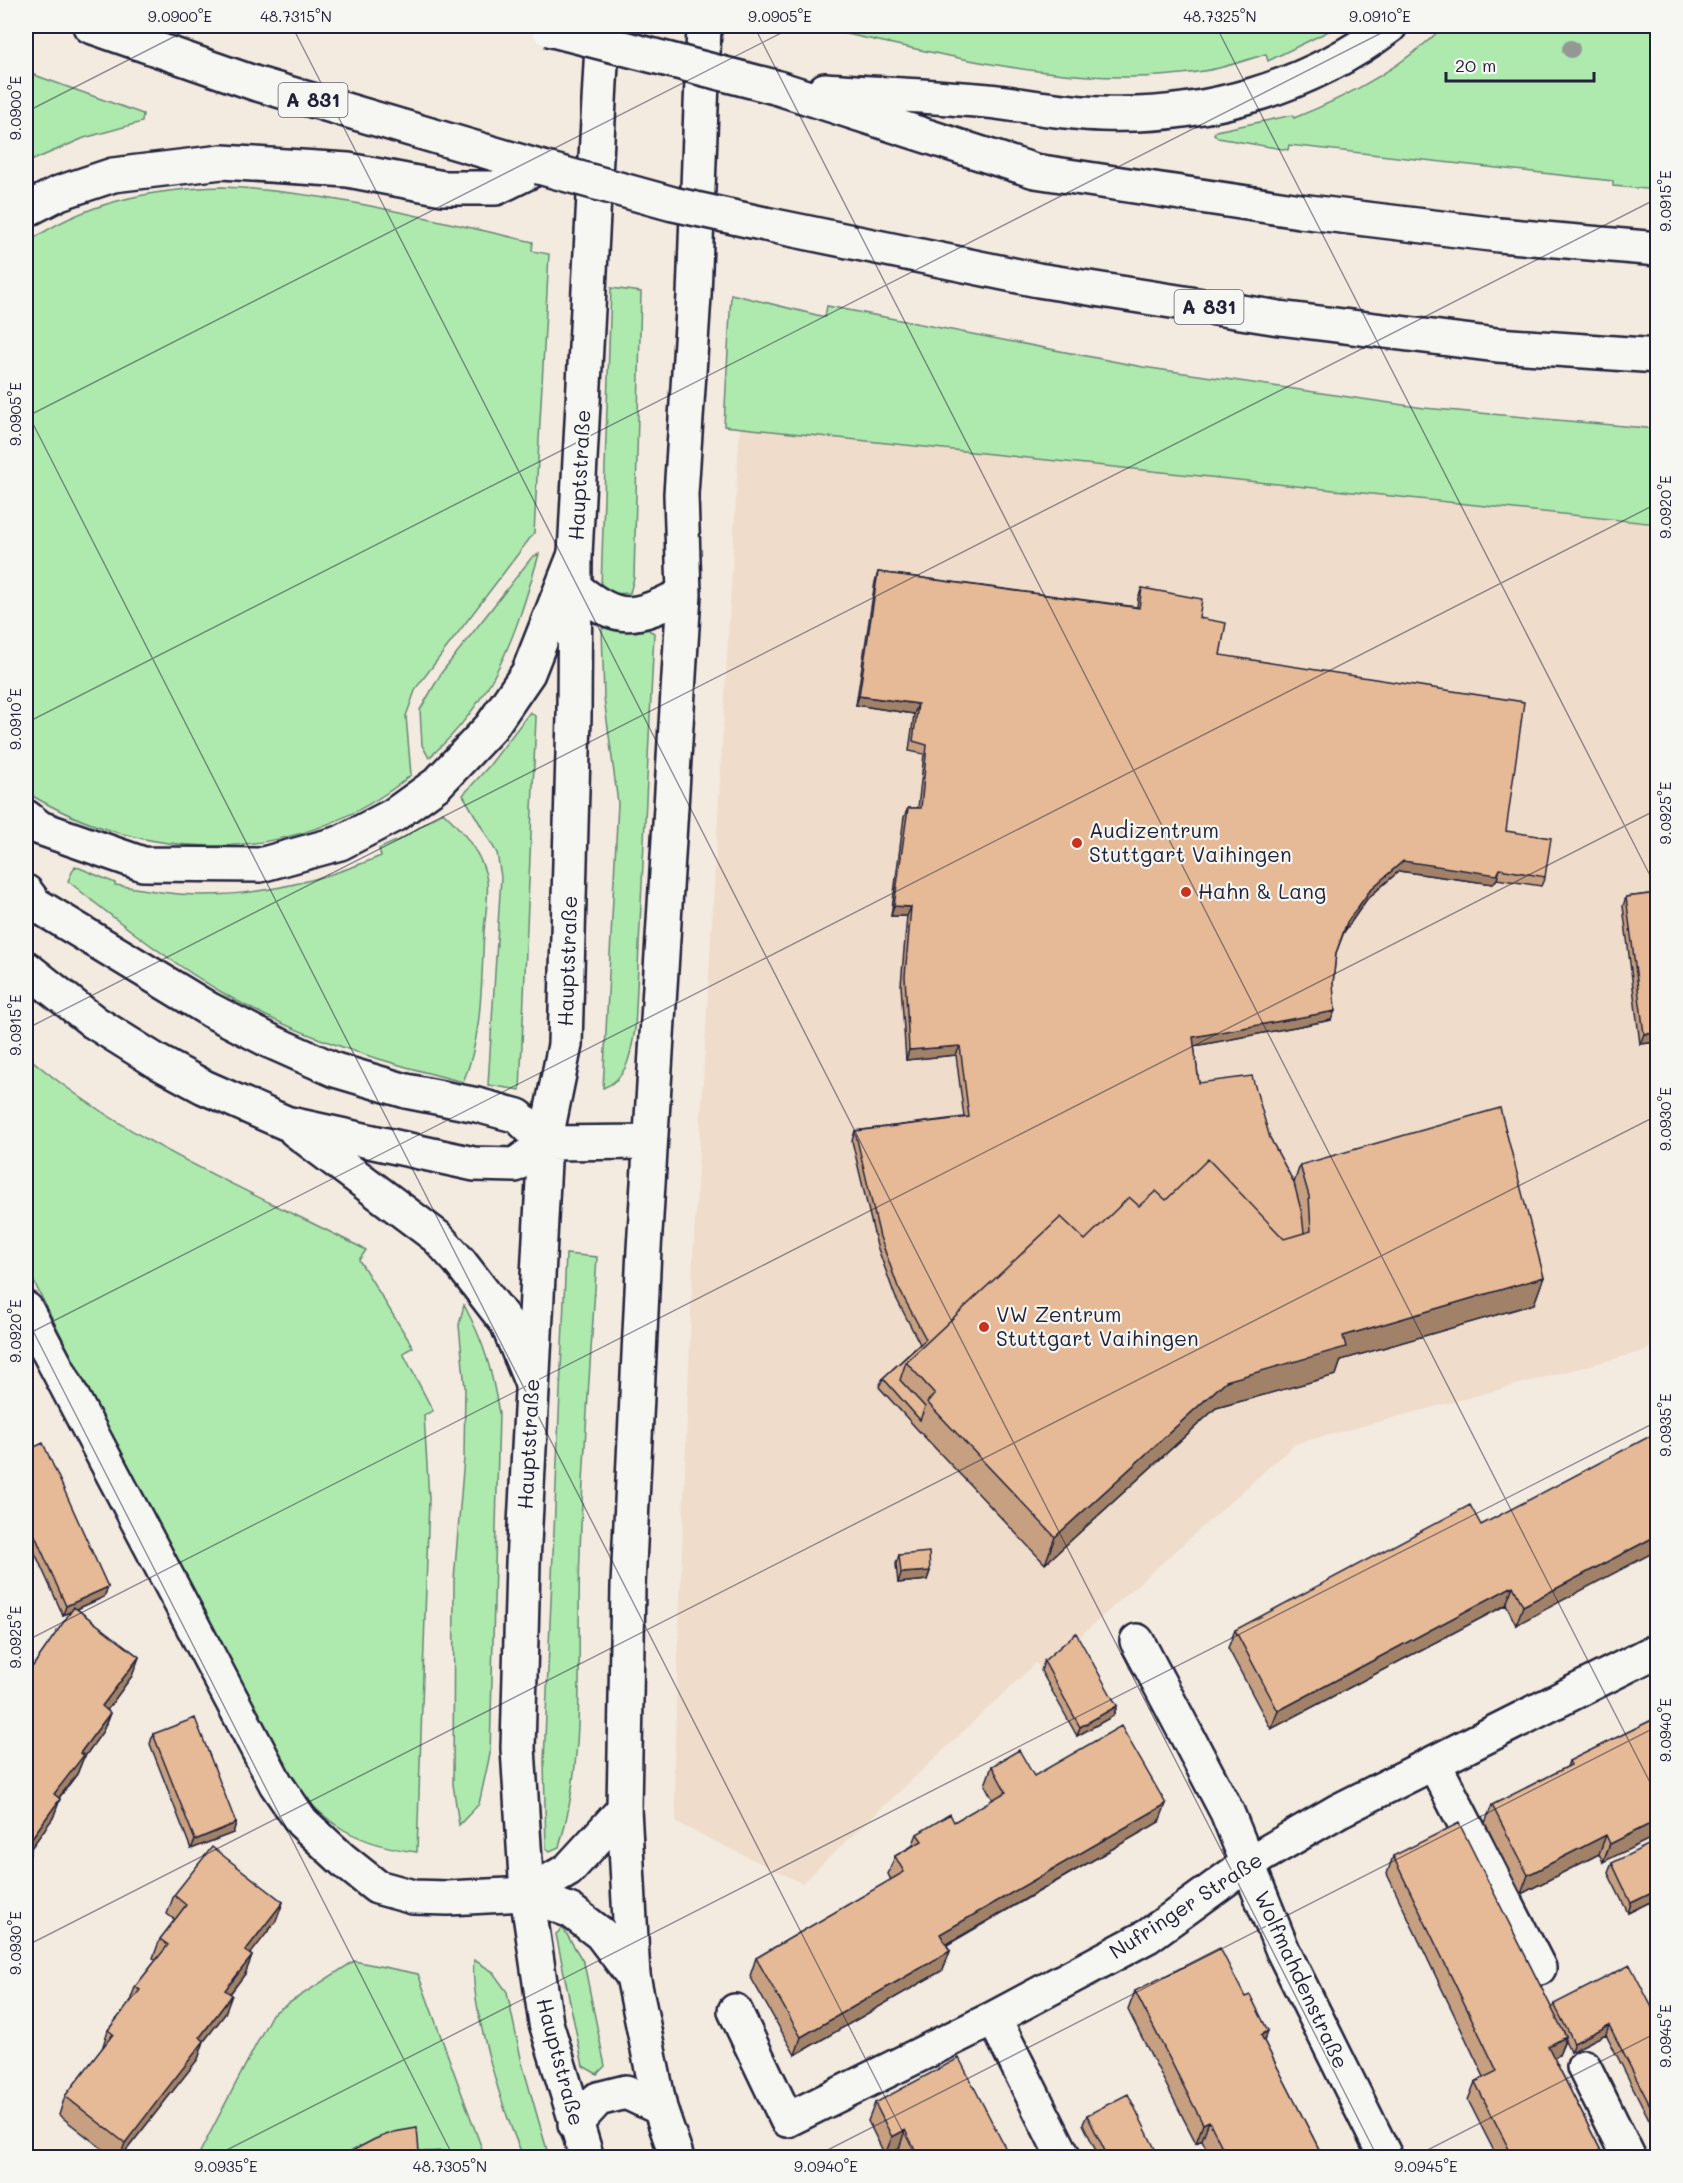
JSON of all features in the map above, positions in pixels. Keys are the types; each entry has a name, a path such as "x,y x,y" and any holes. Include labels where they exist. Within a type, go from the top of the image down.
{"main road":[{"name":"A 831","path":"90,26 254,83 539,167 673,204 765,224 1038,279 1279,318 1497,345 1658,356"},
{"name":"Hauptstraße","path":"587,2157 546,2023 527,1894 518,1748 523,1563 545,1143 566,1045 574,716 575,554 603,26"},
{"path":"677,2157 660,2108 633,1976 624,1809 628,1586 649,1142 684,594 681,494 694,296 704,26"},
{"path":"775,87 988,101 1100,114 1147,113 1194,108 1268,91 1312,74 1357,49 1390,26"},
{"path":"543,27 775,87 1035,171 1312,213 1499,235 1658,249"},
{"path":"26,210 60,193 113,175 222,162 348,170 443,188 496,188 539,167"},
{"path":"26,817 40,828 143,864 260,865 340,843 394,815 437,784 490,727 528,673 575,554"},
{"path":"574,587 595,604 612,612 631,615 656,608 684,594"},
{"path":"26,892 35,904 210,1010 272,1042 335,1070 406,1091 477,1105 518,1116 545,1143"},
{"path":"26,968 94,1022 158,1062 204,1087 286,1123 474,1164 514,1165 545,1143 649,1142"},
{"path":"286,1123 437,1237 459,1261 507,1323 532,1384"},
{"path":"26,1310 276,1784 302,1822 343,1860 377,1887 413,1897 448,1898 527,1894 571,1911 601,1934 633,1976"},
{"name":"Wolfmahdenstraße","path":"1137,1641 1227,1812 1283,1951 1386,2157"},
{"name":"Nufringer Straße","path":"735,2011 787,2120 994,2018 1148,1936 1247,1864 1338,1811 1658,1650"},
{"path":"1434,1763 1539,1968"},
{"path":"527,1894 568,1870 624,1809"},
{"path":"994,2018 1064,2157"},
{"path":"1584,2067 1629,2157"},
{"path":"576,2124 598,2098 626,2092 660,2108"}],"shaded area":[{"name":"Hahn & Lang","path":"740,427 1657,524 1657,1340 1647,1350 1295,1444 1041,1671 1036,1663 802,1883 677,1823 674,1767 693,1259"}],"green space":[{"path":"835,26 1339,26 1268,61 1266,54 1204,71 1159,76 1113,77 1022,69 976,61 842,33 844,27"},
{"path":"1444,26 1657,26 1657,190 1613,186 1613,181 1289,145 1288,150 1218,138 1214,134 1216,131 1293,115 1294,118 1334,100 1393,67"},
{"path":"26,72 143,114 142,122 84,138 26,163"},
{"path":"222,187 300,194 378,207 533,242 532,251 549,254 534,533 416,688 406,716 411,775 367,805 320,827 272,840 222,846 171,843 121,834 72,816 26,792 26,244 71,218 119,200 170,191"},
{"path":"611,288 641,292 634,578 630,593 609,594 601,587"},
{"path":"731,294 825,317 827,306 1143,367 1424,408 1657,429 1657,524 724,426"},
{"path":"539,554 521,613 500,665 471,713 429,758 422,745 420,710 442,672 532,557"},
{"path":"602,628 637,631 647,629 654,633 635,1029 630,1056 623,1072 611,1084 603,1088 618,803 604,698"},
{"path":"530,712 536,717 520,1090 488,1085 501,877 497,853 463,795 489,766"},
{"path":"443,812 464,834 476,852 487,881 478,1028 470,1064 463,1082 343,1047 256,1011 228,996 166,956 68,881 75,866 115,883 115,885 187,895 244,893 291,885 359,865 381,856 379,849 403,838"},
{"path":"26,1055 105,1114 147,1139 233,1185 366,1250 359,1260 413,1347 403,1353 433,1411 424,1415 429,1499 417,1852 372,1842 336,1825 306,1799 277,1764 26,1266"},
{"path":"566,1254 597,1257 581,1516 577,1738 568,1811 559,1847 550,1851 546,1848 544,1762"},
{"path":"464,1305 487,1358 499,1413 490,1754 479,1804 459,1825 453,1784 454,1580 464,1458 465,1388 459,1325"},
{"path":"563,1928 584,1963 605,2066 597,2074 583,2066 556,1934"},
{"path":"474,1960 492,1971 507,1992 522,2063 549,2157 524,2157 507,2116 482,2030 474,1979"},
{"path":"354,1961 418,1974 485,2157 438,2157 392,2141 366,2157 197,2158 272,2014"}],"building":[{"path":"878,572 1139,608 1142,588 1202,599 1199,618 1226,623 1220,655 1524,702 1506,831 1551,838 1545,877 1500,869 1497,875 1403,861 1371,889 1347,922 1336,953 1333,983 1335,1011 1193,1037 1199,1083 1252,1076 1270,1138 1294,1183 1304,1233 1284,1239 1208,1159 1166,1200 1156,1191 1139,1206 1129,1197 1085,1240 1061,1217 906,1362 900,1380 925,1407 920,1420 883,1378 926,1339 898,1287 880,1237 855,1131 969,1117 960,1046 909,1050 905,976 911,907 894,906 908,808 921,808 927,745 913,741 918,704 859,696"},
{"path":"1658,893 1658,1033 1644,1034 1626,897"},
{"path":"1500,1108 1544,1277 1343,1336 1346,1347 1226,1381 1055,1537 927,1402 935,1394 906,1362 1061,1217 1085,1240 1129,1197 1139,1206 1156,1191 1166,1200 1208,1159 1284,1239 1311,1231 1309,1196 1300,1165"},
{"path":"1654,1434 1658,1441 1658,1535 1523,1606 1513,1586 1278,1711 1235,1630 1470,1505 1481,1525"},
{"path":"43,1443 108,1587 66,1606 26,1515 26,1451"},
{"path":"929,1552 930,1571 901,1573 899,1555"},
{"path":"74,1607 139,1657 102,1706 110,1713 80,1753 84,1755 54,1794 60,1799 26,1846 26,1676"},
{"path":"1076,1633 1117,1706 1080,1727 1044,1661"},
{"path":"1658,1717 1658,1820 1610,1844 1606,1835 1528,1875 1492,1805 1571,1765 1569,1761"},
{"path":"195,1718 236,1823 195,1840 153,1734"},
{"path":"1121,1726 1166,1804 940,1934 950,1951 801,2037 756,1958 904,1872 895,1856 922,1841 917,1834 950,1814 954,1822 1006,1792 992,1766 1019,1750 1034,1776"},
{"path":"1459,1823 1566,2037 1548,2046 1604,2157 1513,2157 1475,2082 1497,2071 1393,1856"},
{"path":"1650,1844 1658,1859 1658,1890 1631,1903 1612,1863"},
{"path":"26,1846 31,1850 26,1858"},
{"path":"212,1847 283,1902 245,1951 252,1956 225,1990 232,1995 200,2037 204,2041 125,2143 65,2096 113,2034 108,2030 140,1990 135,1987 168,1945 160,1939 186,1905 174,1895"},
{"path":"1220,1948 1245,1997 1250,1995 1268,2031 1261,2035 1323,2157 1227,2157 1209,2121 1203,2124 1135,1991"},
{"path":"1630,1965 1658,2019 1658,2121 1609,2025 1574,2043 1554,2004"},
{"path":"959,2058 1010,2157 919,2157 905,2130 892,2137 875,2103"},
{"path":"1128,2094 1159,2157 1108,2157 1087,2115"},
{"path":"417,2128 419,2152 457,2151 456,2157 343,2157 375,2139 394,2132"}],"place":[{"name":"Audizentrum Stuttgart Vaihingen","path":"1077,843"},
{"name":"Hahn & Lang","path":"1186,892"},
{"name":"VW Zentrum Stuttgart Vaihingen","path":"984,1327"}]}
